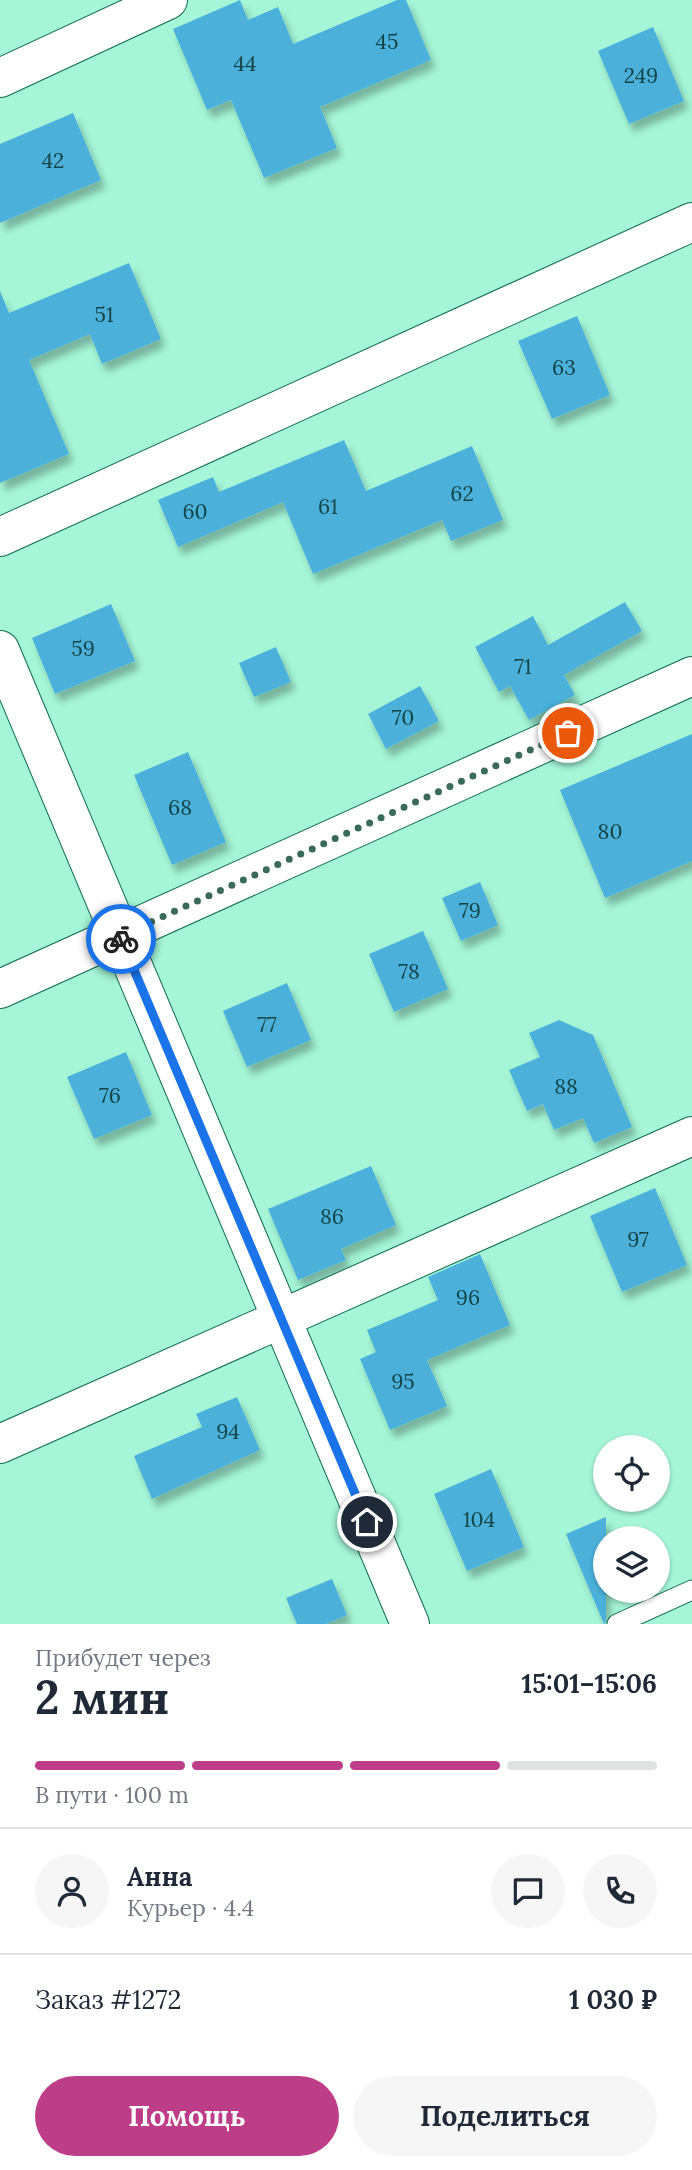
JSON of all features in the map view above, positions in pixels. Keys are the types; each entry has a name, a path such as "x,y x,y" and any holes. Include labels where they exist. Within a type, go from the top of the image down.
{"street":[{"path":"0,78 168,0"},
{"path":"0,537 692,222"},
{"path":"0,650 410,1624"},
{"path":"0,989 692,677"},
{"path":"0,1444 692,1136"}],"lane":[{"path":"617,1624 692,1590"}],"building":[{"path":"240,0 248,20 278,7 293,44 397,0 406,0 431,60 320,107 337,148 264,178 231,100 207,110 173,29"},
{"path":"653,27 684,101 629,124 598,51"},
{"path":"73,113 101,180 0,223 0,144"},
{"path":"129,263 161,339 102,364 90,334 29,360 69,454 0,483 0,291 9,313"},
{"path":"577,316 610,395 552,419 518,341"},
{"path":"344,440 366,491 472,446 503,520 451,541 442,520 313,574 283,502 178,547 158,500 213,477 219,492"},
{"path":"625,602 642,631 564,675 575,695 529,720 510,686 499,692 475,647 533,616 548,645"},
{"path":"111,604 135,661 55,694 32,638"},
{"path":"276,647 291,682 254,697 239,663"},
{"path":"420,686 439,721 386,749 368,714"},
{"path":"692,734 692,861 605,898 560,790"},
{"path":"188,752 226,842 172,865 134,775"},
{"path":"480,882 498,925 461,941 442,898"},
{"path":"423,931 448,989 394,1012 369,954"},
{"path":"287,983 311,1040 247,1067 223,1011"},
{"path":"559,1020 593,1035 632,1127 594,1143 583,1118 554,1130 543,1104 527,1111 509,1070 540,1057 529,1033"},
{"path":"126,1052 152,1115 94,1139 67,1077"},
{"path":"371,1166 396,1225 341,1249 346,1260 298,1280 268,1209"},
{"path":"655,1188 687,1265 622,1292 590,1216"},
{"path":"480,1254 510,1325 427,1360 447,1406 390,1430 360,1359 376,1352 367,1330 438,1300 428,1277"},
{"path":"237,1397 260,1450 152,1499 134,1456 202,1427 196,1414"},
{"path":"491,1469 524,1547 467,1571 434,1494"},
{"path":"606,1517 606,1526 593,1526 593,1598 566,1534"},
{"path":"332,1579 347,1615 326,1624 297,1624 286,1598"},
{"path":"595,1603 606,1603 604,1624"}],"way so far":[{"path":"121,939 120,936 568,733"}],"route":[{"path":"121,939 367,1522"}]}
